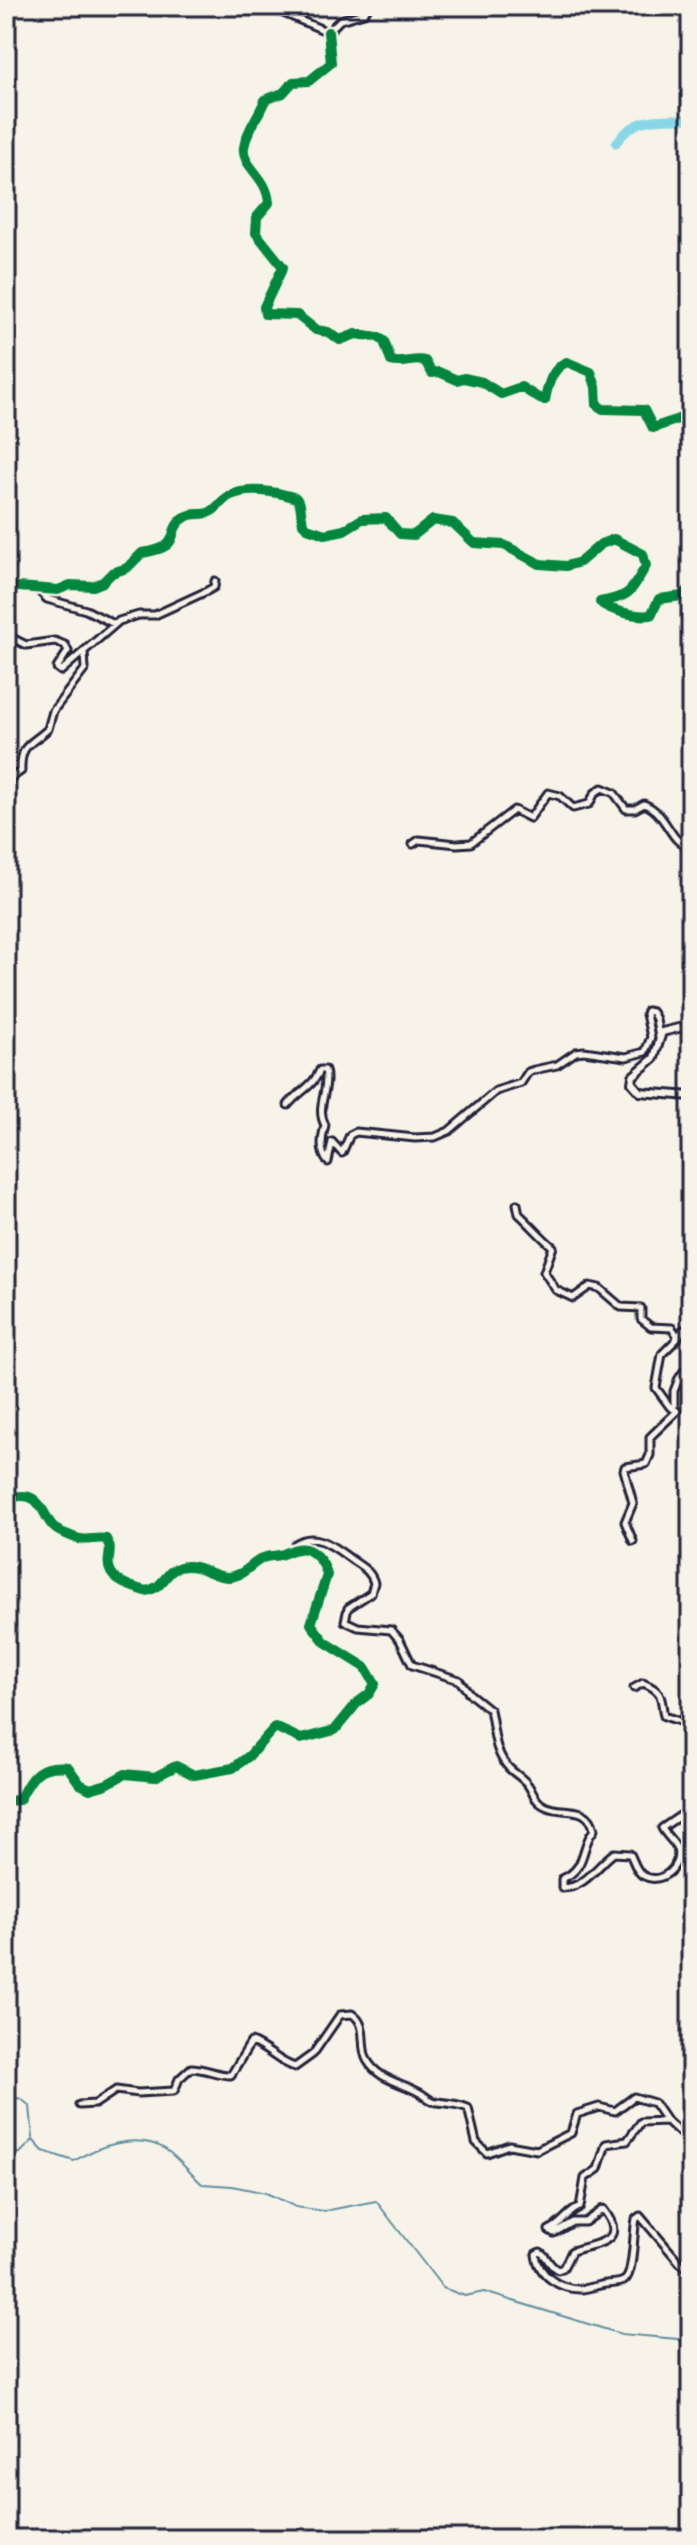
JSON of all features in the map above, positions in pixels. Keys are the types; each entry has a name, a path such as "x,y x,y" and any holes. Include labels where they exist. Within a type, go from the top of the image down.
{"street":[{"path":"249,6 276,10 328,32"},
{"path":"328,32 340,20 364,13 369,6"},
{"path":"328,32 331,63 309,81 293,82 283,93 265,100 245,144 245,159 269,191 268,207 257,217 256,233 283,267 264,307 265,314 297,315 316,330 328,332 340,340 356,334 378,337 384,341 391,361 398,364 416,359 425,361 432,373 439,372 457,380 464,378 482,382 501,394 521,387 545,400 551,377 562,363 567,362 591,372 597,405 603,409 644,410 653,428 684,417 691,422"},
{"path":"6,586 62,590 70,585 100,584 112,573 131,565 142,553 161,550 169,544 186,517 208,514 227,497 253,491 296,498 303,524 325,534 344,530 367,518 386,518 400,534 414,535 433,520 443,521 462,528 474,543 504,545 540,564 566,566 580,562 601,544 614,539 643,554 646,566 634,590 600,602 605,607 640,615 651,615 659,599 682,596 691,587"},
{"path":"6,515 10,530 6,538"},
{"path":"6,635 26,645 55,641 65,645 68,651 57,668 61,671 114,624 139,615 155,615 207,591 214,587 215,581"},
{"path":"36,588 47,599 86,610 114,624"},
{"path":"6,798 9,781 21,771 20,758 30,741 48,729 53,711 85,669 84,651"},
{"path":"413,844 419,840 471,843 514,810 530,818 548,793 560,796 573,808 579,808 589,804 602,788 614,793 626,809 635,809 644,804 654,808 663,817 677,842 691,846"},
{"path":"288,1105 297,1093 308,1087 320,1070 325,1070 325,1095 320,1107 325,1125 322,1136 324,1153 328,1162 332,1142 342,1153 350,1135 356,1132 425,1139 443,1134 496,1091 521,1083 528,1072 557,1065 576,1052 626,1057 645,1052 651,1037 647,1011 652,1012 656,1019 659,1038 654,1058 633,1076 632,1083 640,1092 691,1096"},
{"path":"659,1038 667,1029 691,1025"},
{"path":"517,1204 519,1214 533,1224 541,1238 553,1247 544,1272 561,1294 573,1298 590,1286 599,1288 621,1307 641,1308 644,1322 658,1329 672,1328 677,1335 676,1340"},
{"path":"633,1541 625,1522 633,1503 627,1488 625,1467 646,1464 650,1455 650,1437 662,1423 675,1416 677,1411 656,1388 662,1354 683,1330 691,1329"},
{"path":"674,1409 674,1391 684,1371 691,1366"},
{"path":"678,1381 681,1380 691,1394"},
{"path":"6,1499 23,1497 38,1502 57,1531 79,1539 106,1539 111,1548 109,1570 113,1577 145,1591 163,1584 169,1574 178,1568 201,1567 219,1576 235,1576 250,1569 263,1557 301,1548 310,1551 326,1568 327,1579 311,1624 325,1642 365,1667 375,1684 338,1728 301,1739 275,1727 249,1756 229,1770 194,1775 176,1766 155,1777 125,1774 95,1789 80,1784 68,1767 39,1770 25,1786 19,1800 6,1801"},
{"path":"293,1550 299,1541 321,1540 334,1545 370,1573 374,1583 371,1593 348,1608 345,1621 358,1627 391,1630 400,1640 412,1665 459,1680 470,1694 490,1710 492,1735 502,1758 527,1784 532,1795 545,1806 581,1812 593,1822 594,1830 587,1837 585,1855 575,1871 562,1879 562,1888 579,1884 597,1870 610,1854 620,1852 630,1854 636,1868 645,1876 658,1877 671,1872 677,1863 676,1847 662,1828 687,1811 691,1799"},
{"path":"634,1688 643,1683 654,1687 663,1699 663,1715 691,1725"},
{"path":"79,2105 95,2104 116,2090 138,2093 174,2091 179,2079 191,2068 207,2068 231,2075 251,2042 295,2067 313,2054 340,2015 352,2014 359,2019 364,2052 372,2067 391,2082 422,2093 428,2099 468,2108 476,2142 487,2153 509,2145 540,2149 571,2133 577,2114 599,2107 615,2111 634,2097 658,2106 682,2135 691,2137"},
{"path":"668,2121 641,2122 627,2141 606,2144 598,2169 585,2178 580,2207 569,2212 561,2223 549,2230 554,2233 573,2222 585,2222 603,2209 613,2225 608,2240 572,2251 563,2268 558,2270 552,2268 540,2252 536,2254 537,2261 544,2275 566,2288 585,2289 621,2282 629,2274 633,2227 640,2216 680,2263 691,2271"}],"waterway":[{"path":"616,143 632,127 650,120 691,119"},
{"path":"6,2095 21,2099 30,2106 33,2138"},
{"path":"6,2155 20,2153 33,2140 43,2151 74,2161 106,2146 142,2142 165,2149 202,2184 266,2193 296,2207 324,2211 376,2201 443,2288 465,2296 484,2292 621,2334 678,2339 691,2346"}],"cycle path":[{"path":"328,32 331,63 309,81 293,82 283,93 265,100 244,147 246,160 264,185 269,203 257,217 256,233 283,267 264,307 265,314 297,315 316,330 328,332 340,340 356,334 378,337 384,341 391,361 425,361 432,373 439,372 457,380 464,378 482,382 501,394 521,387 545,400 554,372 567,362 591,372 597,405 603,409 644,410 653,428 684,417 691,422"},
{"path":"6,586 58,590 70,585 93,586 112,573 127,568 142,553 165,546 179,522 186,517 207,513 236,493 253,491 296,498 303,524 325,534 344,530 362,519 386,518 400,534 414,535 433,520 453,523 474,543 504,545 540,564 566,566 580,562 601,544 614,539 643,554 646,566 629,592 600,602 624,613 651,615 659,599 682,596 691,587"},
{"path":"6,1499 29,1497 36,1501 49,1521 61,1532 80,1539 106,1539 110,1548 109,1566 114,1577 145,1591 157,1587 180,1567 193,1566 228,1577 240,1574 266,1557 297,1549 312,1552 327,1575 311,1624 325,1642 365,1667 375,1684 335,1730 301,1739 275,1727 249,1756 233,1768 194,1775 176,1766 155,1777 125,1774 90,1789 80,1784 68,1767 49,1768 32,1778 19,1800 6,1801"}]}
